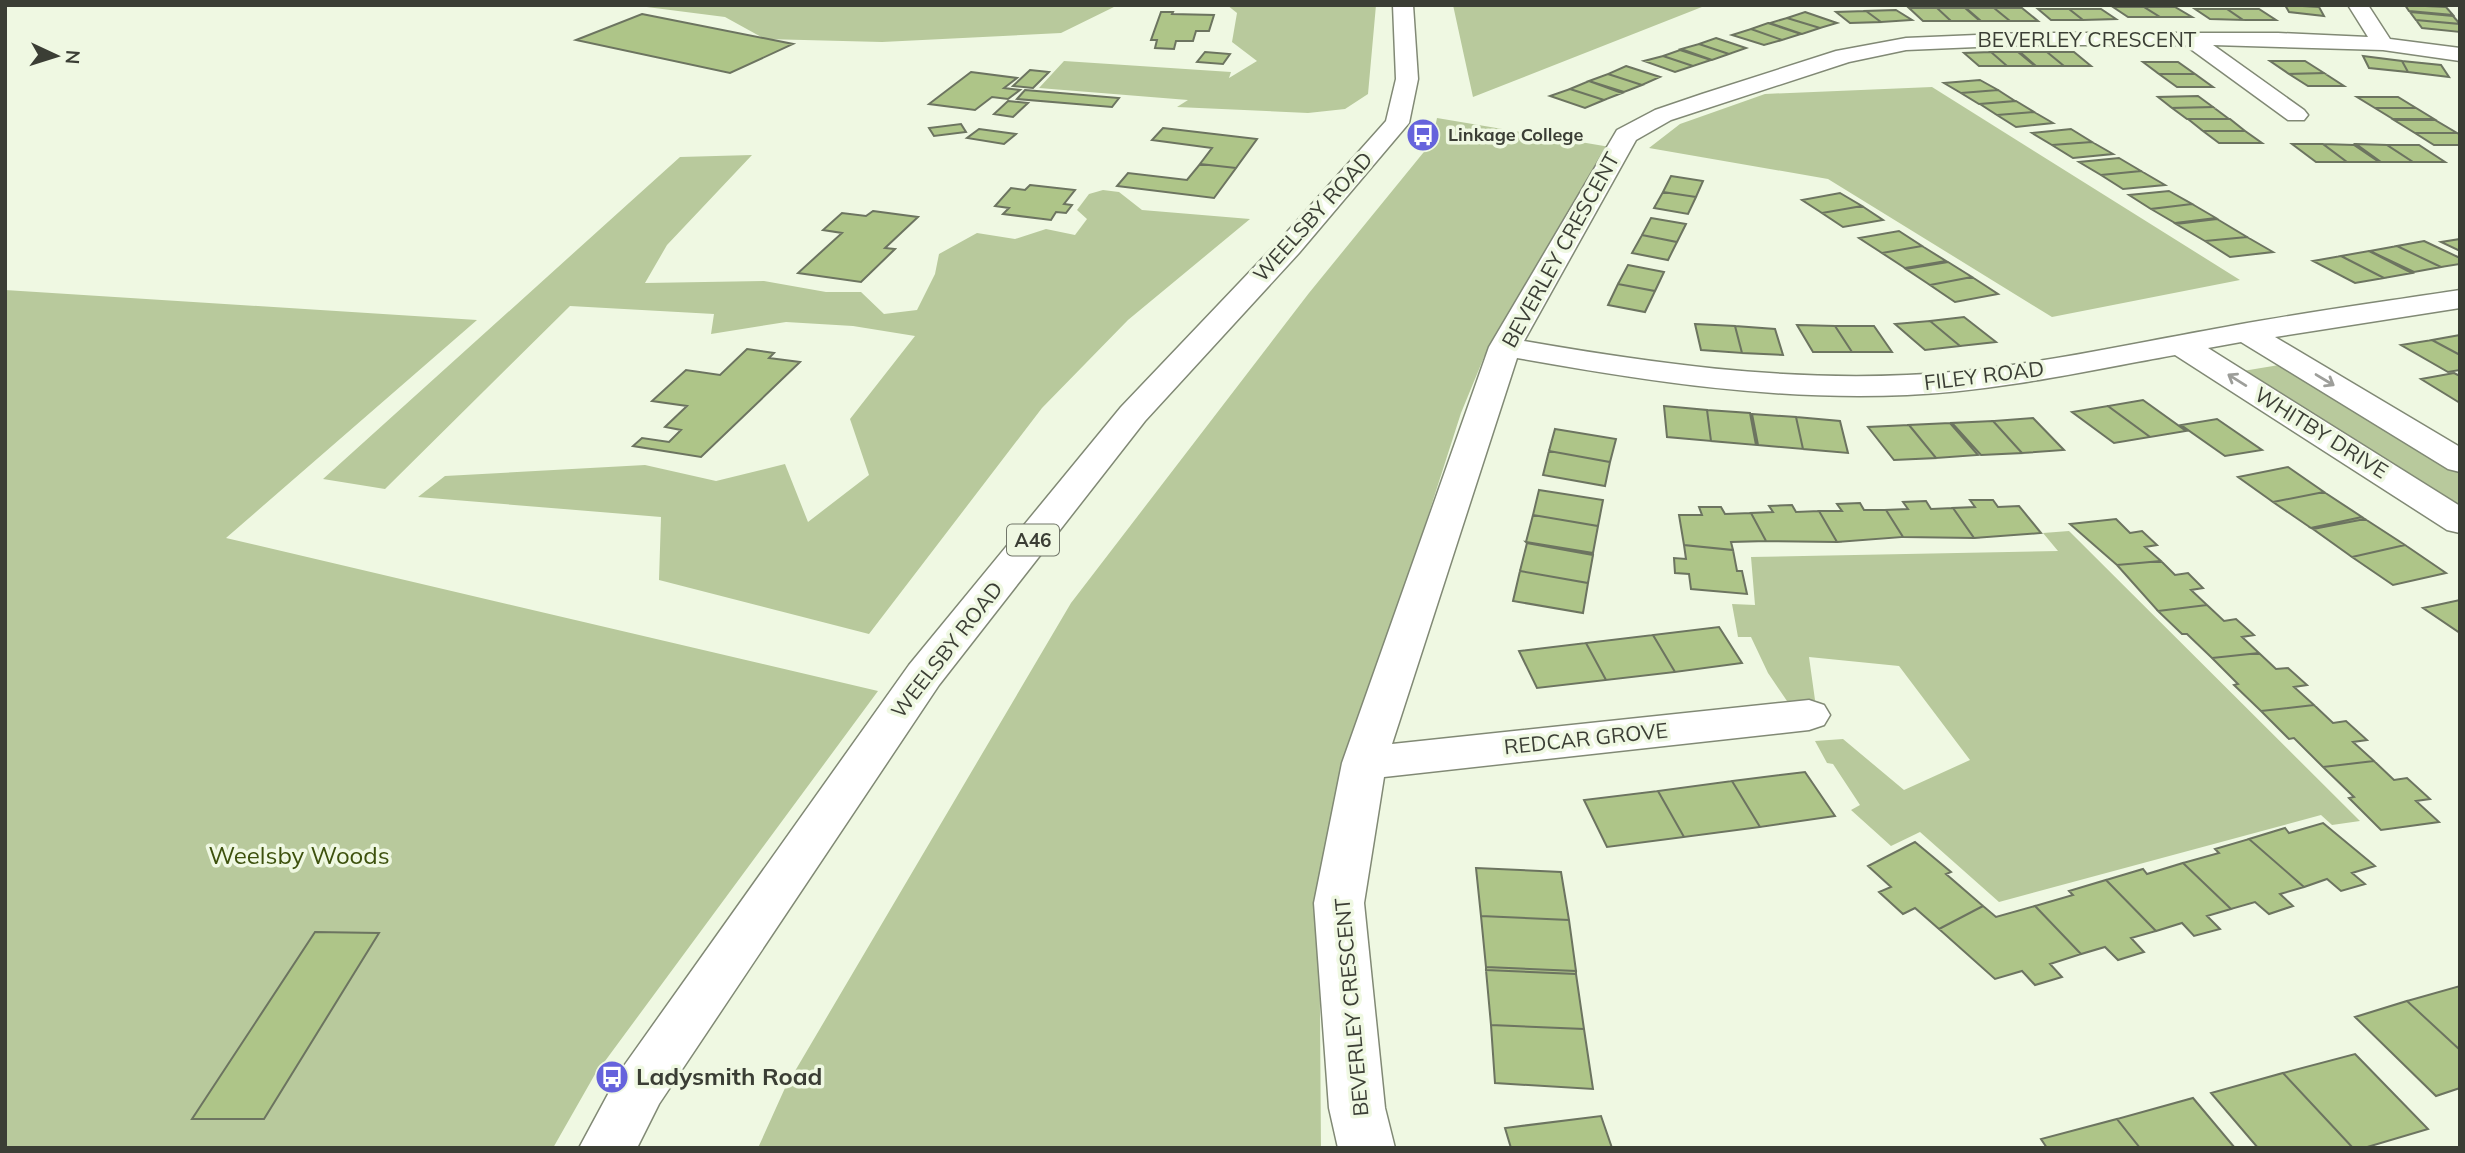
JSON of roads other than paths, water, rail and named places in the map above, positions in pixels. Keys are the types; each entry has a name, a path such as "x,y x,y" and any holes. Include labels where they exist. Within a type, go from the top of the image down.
{"street":[{"name":"WEELSBY ROAD","path":"607,1148 640,1087 924,675 1133,414 1289,247 1398,123 1405,104 1410,63 1403,5"},
{"path":"2358,5 2382,44"},
{"path":"2190,39 2296,115"},
{"name":"BEVERLEY CRESCENT","path":"1367,1148 1357,1108 1339,903 1364,763 1505,347 1626,135 1663,115 1844,55 1895,46 1959,40 2190,39 2382,44 2460,55"},
{"name":"FILEY ROAD","path":"1505,347 1656,373 1819,386 1908,385 1990,379 2246,332 2460,299"},
{"path":"2246,332 2460,462"},
{"name":"WHITBY DRIVE","path":"2181,345 2460,522"},
{"name":"REDCAR GROVE","path":"1364,763 1809,715"}],"place":[{"name":"Linkage College","path":"1423,135"},
{"name":"Ladysmith Road","path":"612,1077"}],"park label":[{"name":"Weelsby Woods","path":"299,856"}]}
